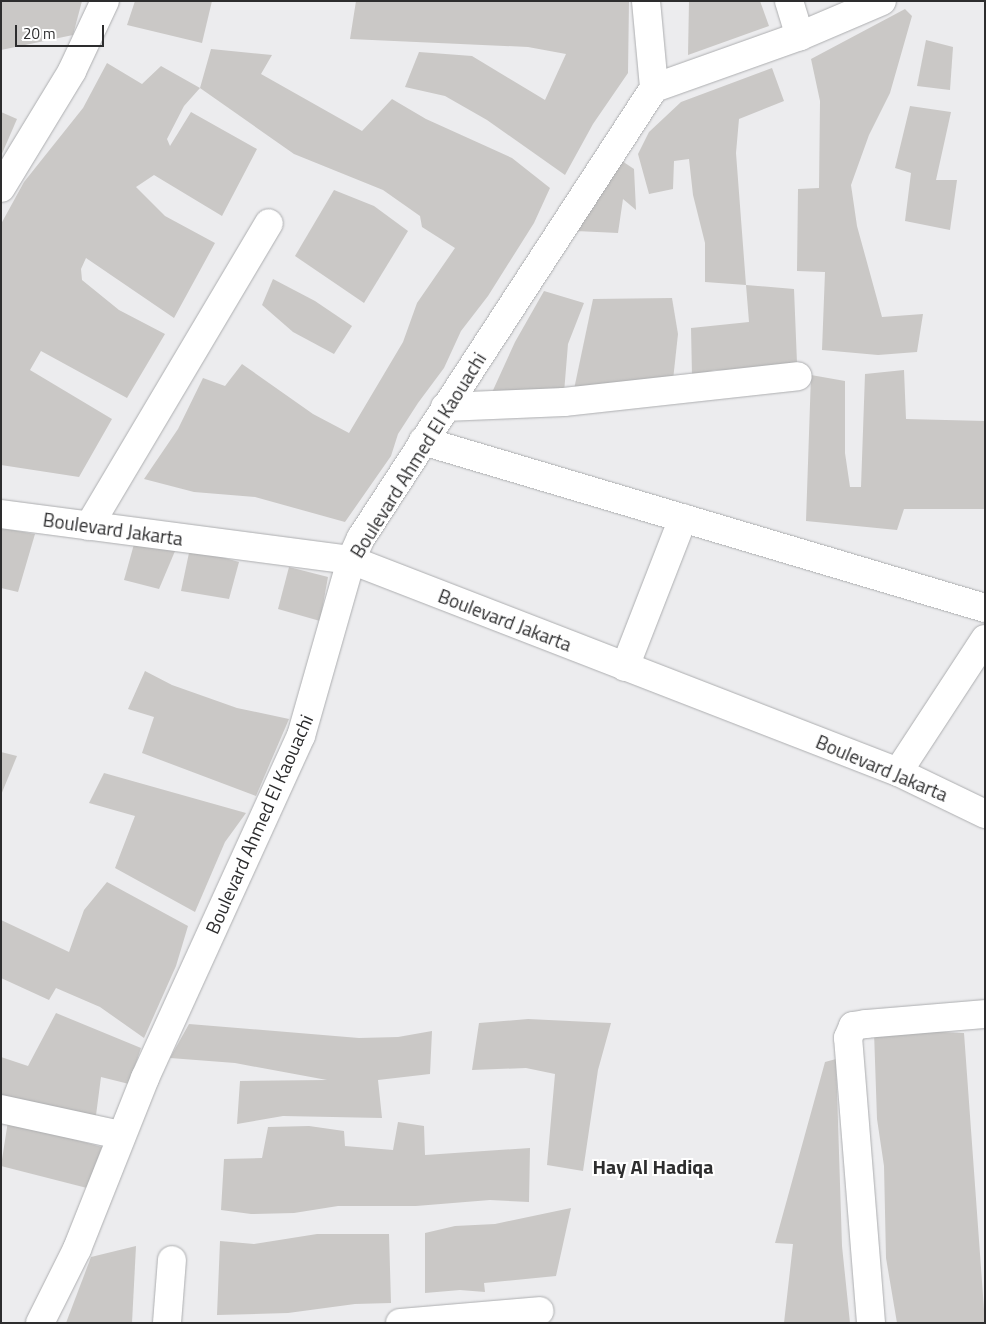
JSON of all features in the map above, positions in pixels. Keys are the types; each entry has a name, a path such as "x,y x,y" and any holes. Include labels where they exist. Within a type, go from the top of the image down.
{"street":[{"path":"1,188 72,71 105,1"},
{"path":"646,1 654,88 800,36 882,1"},
{"path":"789,1 800,36"},
{"name":"Boulevard Ahmed El Kaouachi","path":"40,1323 77,1249 120,1135 301,736 351,560 361,538 654,88"},
{"path":"89,526 268,223"},
{"path":"445,407 564,402 798,376"},
{"path":"423,441 985,608"},
{"name":"Boulevard Jakarta","path":"1,514 351,560 898,772 985,814"},
{"path":"625,667 683,518"},
{"path":"898,772 985,639"},
{"path":"871,1323 848,1038 853,1026 985,1014"},
{"path":"1,1109 120,1135"},
{"path":"167,1323 172,1260"},
{"path":"400,1323 539,1311"}],"building":[{"path":"1,1 82,1 73,35 1,50"},
{"path":"135,1 212,1 202,43 127,25"},
{"path":"356,1 629,1 628,73 593,124 565,175 487,120 445,96 405,87 419,52 472,56 545,100 566,54 528,47 350,39"},
{"path":"689,1 760,1 769,26 688,55"},
{"path":"905,9 912,16 890,93 869,135 851,185 857,226 882,317 923,314 917,352 878,355 822,350 825,272 797,271 798,189 819,188 820,101 811,59"},
{"path":"926,40 953,47 950,90 917,86"},
{"path":"211,49 272,55 261,74 362,131 392,99 426,119 512,158 550,188 534,223 488,296 461,331 444,368 398,434 391,456 345,522 255,497 194,492 144,479 178,429 203,378 225,386 242,364 313,414 349,433 403,342 417,303 455,248 422,227 420,216 383,190 294,154 200,88"},
{"path":"107,63 142,84 161,66 200,88 184,106 167,139 170,146 191,112 257,149 222,216 154,175 136,187 165,216 215,243 174,318 86,258 81,269 82,280 119,310 165,334 127,398 41,351 30,370 112,419 79,477 1,465 1,224 24,182 83,108"},
{"path":"772,68 784,101 739,119 736,153 746,285 705,282 705,243 693,195 689,159 674,161 673,189 649,194 638,154 649,132 681,102"},
{"path":"910,106 951,112 936,180 957,180 950,230 905,221 911,173 895,168"},
{"path":"1,112 17,119 1,156"},
{"path":"622,161 634,169 636,210 623,199 618,233 576,231"},
{"path":"334,190 374,206 408,231 364,303 295,256"},
{"path":"273,279 315,301 352,326 334,354 293,332 262,305"},
{"path":"746,285 794,289 797,363 747,371 715,370 692,376 691,328 749,322"},
{"path":"544,291 584,303 568,344 564,393 489,399 515,342"},
{"path":"672,298 678,334 673,380 573,394 593,299"},
{"path":"904,370 906,419 985,421 985,509 904,509 897,530 806,521 811,375 845,381 845,453 850,487 861,487 865,374"},
{"path":"1,528 35,534 18,592 1,588"},
{"path":"136,537 178,544 159,589 124,580"},
{"path":"190,548 239,562 229,599 181,591"},
{"path":"289,567 328,577 320,621 278,609"},
{"path":"145,671 172,685 237,708 289,719 256,796 142,753 154,717 128,709"},
{"path":"1,752 17,756 1,795"},
{"path":"104,773 246,813 225,842 195,912 115,868 135,816 89,803"},
{"path":"107,882 188,926 176,966 144,1038 100,1007 56,988 49,1000 1,978 1,920 69,952 84,910"},
{"path":"56,1013 141,1048 129,1084 101,1077 95,1123 1,1099 1,1057 28,1066"},
{"path":"528,1019 611,1023 598,1070 583,1171 547,1165 555,1074 526,1068 472,1070 479,1023"},
{"path":"189,1024 359,1038 398,1037 432,1031 430,1074 378,1080 382,1118 283,1116 237,1124 240,1081 327,1080 235,1063 170,1058"},
{"path":"920,1031 964,1033 985,1323 897,1323 886,1258 884,1166 877,1119 874,1032"},
{"path":"836,1059 842,1246 850,1323 784,1323 793,1244 775,1243 825,1062"},
{"path":"8,1121 102,1147 87,1188 1,1166"},
{"path":"398,1122 424,1126 425,1155 530,1148 529,1202 490,1200 416,1206 338,1206 294,1213 251,1214 221,1210 224,1159 262,1158 268,1127 309,1126 344,1131 345,1146 393,1150"},
{"path":"571,1208 556,1276 484,1283 485,1292 460,1290 425,1293 425,1233 455,1226 495,1224"},
{"path":"317,1234 389,1234 391,1303 355,1304 288,1313 217,1315 220,1241 254,1244"},
{"path":"136,1246 132,1323 66,1323 91,1257"}],"district":[{"name":"Hay Al Hadiqa","path":"653,1166"}]}
